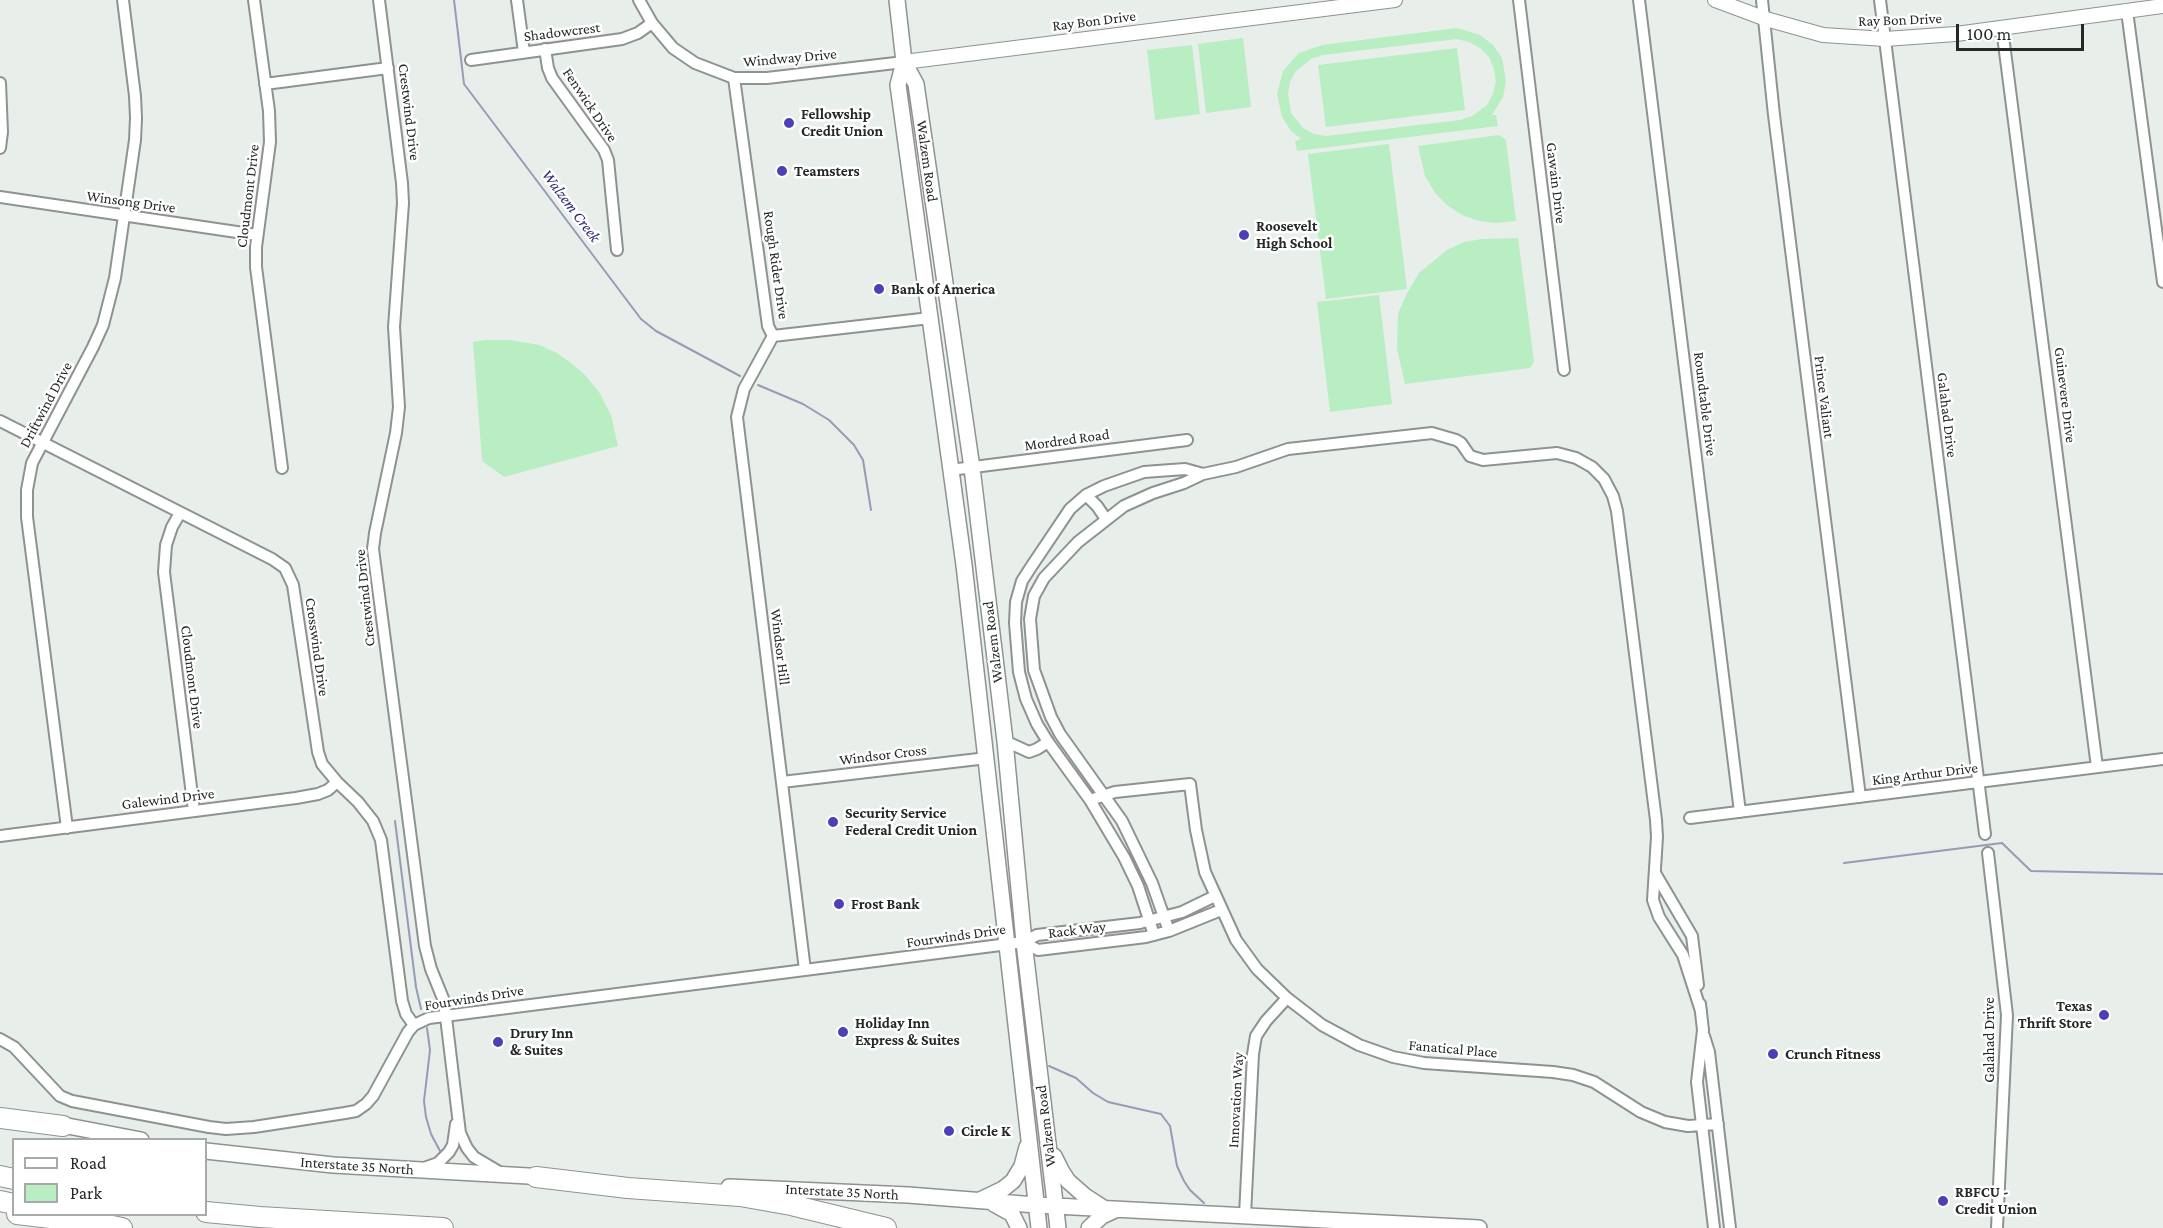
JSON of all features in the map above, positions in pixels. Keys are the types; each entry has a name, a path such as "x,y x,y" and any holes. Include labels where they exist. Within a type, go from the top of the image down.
{"highway":[{"path":"1,1112 63,1126"},
{"path":"536,1176 628,1188 740,1196 791,1205 886,1228"},
{"path":"207,1212 443,1228"},
{"path":"34,1216 82,1221"},
{"path":"60,1216 122,1228"}],"main road":[{"name":"Walzem Road","path":"897,0 904,62 898,85 987,758 1039,1228"},
{"name":"Walzem Road","path":"904,62 916,84 972,468 1005,741 1024,942 1058,1228"},
{"path":"930,318 942,327 960,386"},
{"path":"987,758 994,758 998,764 1013,825"},
{"path":"63,1126 130,1138"},
{"path":"1047,1137 1068,1181 1085,1196 1111,1209 1092,1222 1089,1228"},
{"path":"979,1200 1003,1189 1013,1181 1022,1166 1029,1141"},
{"name":"Interstate 35 North","path":"207,1151 333,1165 1479,1228"},
{"path":"979,1200 1007,1210 1016,1220 1019,1228"}],"street":[{"name":"Driftwind Drive","path":"68,828 26,504 32,463 93,347 103,325 113,286 136,118 123,0"},
{"name":"Cloudmont Drive","path":"254,0 270,142 257,235 256,267 282,468"},
{"name":"Crestwind Drive","path":"379,0 404,203 394,327 400,398 396,433 373,549 425,946 431,969 441,991 446,1015 460,1133 467,1149 485,1165 503,1175"},
{"path":"518,0 524,52"},
{"name":"Windway Drive","path":"639,0 664,39 684,56 706,69 734,78 767,78 904,62"},
{"name":"Ray Bon Drive","path":"904,62 1395,0"},
{"name":"Gawain Drive","path":"1519,0 1564,370"},
{"name":"Roundtable Drive","path":"1639,0 1740,812"},
{"name":"Ray Bon Drive","path":"1715,0 1766,19 1823,35 1885,39 2002,28 2163,6"},
{"name":"Prince Valiant","path":"1762,0 1766,19 1774,115 1860,797"},
{"name":"Galahad Drive","path":"1880,0 1985,834"},
{"path":"2127,11 2163,282"},
{"name":"Shadowcrest","path":"471,60 622,39 638,33 652,23"},
{"name":"Guinevere Drive","path":"2002,28 2097,766"},
{"name":"Fenwick Drive","path":"545,49 552,78 604,150 608,160 617,250"},
{"path":"265,84 388,68"},
{"name":"Rough Rider Drive","path":"734,78 768,326 773,336 930,318"},
{"path":"0,83 2,132 0,148"},
{"name":"Winsong Drive","path":"0,197 257,235"},
{"name":"Windsor Hill","path":"773,336 744,389 737,417 805,970"},
{"name":"Crosswind Drive","path":"0,421 272,559 285,568 293,585 318,752 322,764 363,808 373,821 381,840 402,1002 414,1026"},
{"path":"1169,931 1139,853 1104,794 1060,734 1051,717 1034,670 1030,619 1034,596 1044,578 1063,556 1124,506 1153,493 1203,474 1236,467 1288,449 1432,433 1456,440 1470,456 1483,460 1557,453 1576,458 1592,467 1604,479 1613,496 1617,511 1656,820 1653,900 1659,917 1683,955 1701,1011"},
{"name":"Mordred Road","path":"950,470 1187,440"},
{"path":"1154,935 1138,886 1124,857 1090,800 1048,742 1026,699 1020,672 1015,622 1016,602 1022,581 1030,567 1070,509 1086,495 1144,472 1185,469 1203,474"},
{"path":"1144,472 1153,493"},
{"path":"1086,495 1106,519"},
{"name":"Cloudmont Drive","path":"180,513 166,545 164,572 194,811"},
{"path":"1005,741 1029,752 1048,742"},
{"name":"Windsor Cross","path":"782,782 987,758"},
{"name":"King Arthur Drive","path":"1690,818 2163,759"},
{"name":"Galewind Drive","path":"0,836 318,794 328,790 337,782"},
{"name":"Fanatical Place","path":"1104,794 1190,784 1196,830 1205,872 1236,940 1257,969 1287,998 1332,1030 1359,1045 1393,1057 1424,1063 1573,1075 1594,1082 1641,1112 1665,1122 1688,1126 1718,1124"},
{"path":"1090,800 1104,794"},
{"name":"Galahad Drive","path":"1988,853 2007,1015 1997,1228"},
{"path":"1655,873 1692,936 1703,1029 1709,1052 1730,1228"},
{"name":"Rack Way","path":"1024,942 1037,935 1149,921 1182,912 1215,896"},
{"path":"1659,917 1675,908"},
{"name":"Rack Way","path":"1024,942 1038,950 1154,935 1221,910"},
{"name":"Fourwinds Drive","path":"0,1039 14,1047 60,1096 72,1101 226,1129 254,1127 356,1111 374,1096 403,1040 414,1026 429,1018 1024,942"},
{"name":"Innovation Way","path":"1245,1215 1252,1065 1256,1036 1287,998"},
{"path":"1703,1029 1697,1082 1714,1228"},
{"name":"Crestwind Drive","path":"419,1170 438,1163 449,1152 453,1145 457,1118"}],"green space":[{"path":"1457,28 1480,35 1493,45 1502,58 1506,81 1503,97 1492,115 1496,115 1498,126 1297,151 1295,141 1301,139 1291,131 1282,117 1277,94 1283,71 1299,53 1322,45","holes":["1457,39 1469,42 1489,57 1496,81 1487,105 1472,116 1460,120 1326,136 1314,134 1303,128 1291,113 1288,94 1290,82 1296,71 1311,59 1323,55"]},
{"path":"1243,38 1251,107 1206,113 1198,44"},
{"path":"1192,45 1200,114 1155,120 1147,50"},
{"path":"1457,48 1465,110 1326,127 1318,65"},
{"path":"1499,135 1506,140 1516,221 1496,223 1479,221 1462,215 1448,206 1435,193 1425,176 1418,146"},
{"path":"1389,144 1407,289 1326,299 1308,154"},
{"path":"1518,238 1534,362 1530,368 1405,384 1397,349 1398,314 1419,273 1447,250 1464,242"},
{"path":"1379,295 1392,404 1330,412 1317,302"},
{"path":"510,340 539,345 557,353 571,363 599,392 611,415 618,446 504,477 482,461 473,342"}],"waterway":[{"name":"Walzem Creek","path":"454,0 464,84 641,319 656,331 740,376"},
{"name":"Walzem Creek","path":"758,385 803,404 829,420 854,445 863,460 871,510"},
{"path":"395,821 416,987 421,1009"},
{"path":"1844,863 2002,843 2031,871 2163,874"},
{"path":"427,1028 430,1050 424,1101 431,1134 440,1151"},
{"name":"Walzem Creek","path":"1049,1066 1076,1078 1108,1102 1161,1114 1170,1126 1177,1166 1184,1181 1204,1203"}],"place":[{"name":"Fellowship Credit Union","path":"789,123"},
{"name":"Teamsters","path":"782,171"},
{"name":"Roosevelt High School","path":"1244,235"},
{"name":"Bank of America","path":"879,289"},
{"name":"Security Service Federal Credit Union","path":"833,822"},
{"name":"Frost Bank","path":"839,904"},
{"name":"Texas Thrift Store","path":"2104,1015"},
{"name":"Holiday Inn Express & Suites","path":"843,1032"},
{"name":"Drury Inn & Suites","path":"498,1042"},
{"name":"Crunch Fitness","path":"1773,1054"},
{"name":"Circle K","path":"949,1131"},
{"name":"RBFCU - Credit Union","path":"1943,1201"}]}
